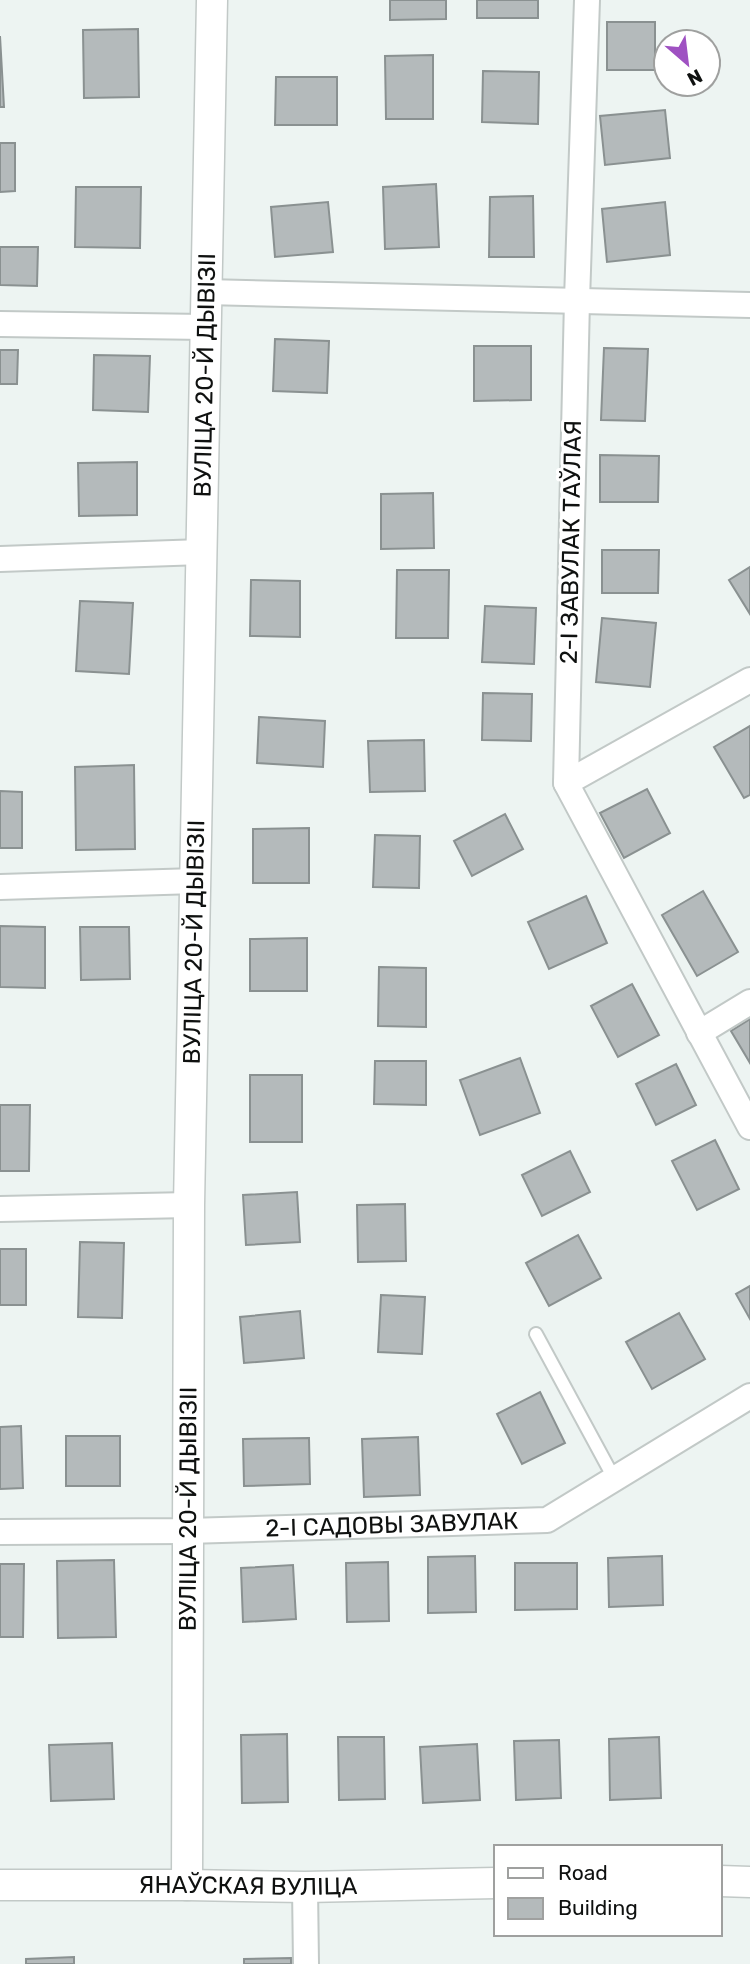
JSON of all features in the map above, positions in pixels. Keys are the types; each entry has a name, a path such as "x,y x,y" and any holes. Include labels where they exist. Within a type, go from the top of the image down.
{"street":[{"name":"ВУЛІЦА 20-Й ДЫВІЗІІ","path":"187,1885 189,1205 212,0"},
{"name":"2-І ЗАВУЛАК ТАЎЛАЯ","path":"587,0 566,783 750,1127"},
{"path":"206,292 750,305"},
{"path":"0,324 205,327"},
{"path":"0,559 202,552"},
{"path":"566,783 750,680"},
{"path":"0,887 196,881"},
{"path":"699,1033 750,1002"},
{"path":"0,1209 189,1205"},
{"name":"2-І САДОВЫ ЗАВУЛАК","path":"0,1532 187,1531 547,1520 750,1396"},
{"path":"722,1881 750,1882"},
{"name":"ЯНАЎСКАЯ ВУЛІЦА","path":"0,1885 305,1887 494,1882"},
{"path":"305,1887 306,1964"}],"lane":[{"path":"536,1334 615,1480"}],"building":[{"path":"390,0 446,0 446,19 390,20"},
{"path":"477,0 538,0 538,18 477,18"},
{"path":"607,22 655,22 655,28 652,28 652,70 607,70"},
{"path":"138,29 139,97 84,98 83,30"},
{"path":"0,36 4,107 0,107"},
{"path":"433,55 433,119 386,119 385,56"},
{"path":"483,71 539,72 538,124 482,122"},
{"path":"276,77 337,77 337,125 275,125"},
{"path":"665,110 670,158 605,165 600,116"},
{"path":"0,143 15,143 15,191 0,192"},
{"path":"436,184 439,247 385,249 383,187"},
{"path":"76,187 141,187 140,248 75,247"},
{"path":"533,196 534,257 489,257 490,197"},
{"path":"328,202 333,252 275,257 271,207"},
{"path":"665,202 670,255 607,262 602,209"},
{"path":"0,247 38,247 37,286 0,285"},
{"path":"275,339 329,341 327,393 273,391"},
{"path":"474,346 531,346 531,400 474,401"},
{"path":"604,348 648,349 645,421 601,420"},
{"path":"0,350 18,350 17,384 0,384"},
{"path":"94,355 150,356 148,412 93,410"},
{"path":"600,455 659,456 658,502 600,502"},
{"path":"137,462 137,515 79,516 78,463"},
{"path":"433,493 434,548 381,549 381,494"},
{"path":"602,550 659,550 658,593 602,593"},
{"path":"750,567 750,614 729,580"},
{"path":"397,570 449,570 448,638 396,638"},
{"path":"251,580 300,581 300,637 250,636"},
{"path":"80,601 133,603 129,674 76,671"},
{"path":"485,606 536,608 534,664 482,662"},
{"path":"602,618 656,623 650,687 596,682"},
{"path":"483,693 532,694 531,741 482,740"},
{"path":"259,717 325,721 323,767 257,763"},
{"path":"750,726 750,795 744,798 714,747"},
{"path":"424,740 425,791 370,792 368,741"},
{"path":"134,765 135,849 76,850 75,767"},
{"path":"647,789 670,833 624,858 600,813"},
{"path":"0,791 22,792 22,848 0,848"},
{"path":"505,814 523,849 472,876 454,841"},
{"path":"309,828 309,883 253,883 253,829"},
{"path":"375,835 420,836 419,888 373,887"},
{"path":"703,891 738,952 697,976 662,915"},
{"path":"586,896 607,943 549,969 528,922"},
{"path":"0,926 45,927 45,988 0,987"},
{"path":"80,927 129,927 130,979 81,980"},
{"path":"307,938 307,991 250,991 250,939"},
{"path":"379,967 426,968 426,1027 378,1026"},
{"path":"632,984 659,1035 618,1057 591,1006"},
{"path":"750,1019 750,1063 731,1031"},
{"path":"520,1058 540,1113 480,1135 460,1080"},
{"path":"375,1061 426,1061 426,1105 374,1104"},
{"path":"676,1064 696,1105 656,1125 636,1084"},
{"path":"250,1075 302,1075 302,1142 250,1142"},
{"path":"0,1105 30,1105 29,1171 0,1171"},
{"path":"715,1140 739,1189 697,1210 672,1161"},
{"path":"570,1151 590,1192 542,1216 522,1175"},
{"path":"297,1192 300,1242 246,1245 243,1195"},
{"path":"405,1204 406,1261 358,1262 357,1205"},
{"path":"578,1235 601,1278 549,1306 526,1263"},
{"path":"80,1242 124,1243 122,1318 78,1317"},
{"path":"0,1249 26,1249 26,1305 0,1305"},
{"path":"750,1286 750,1319 736,1294"},
{"path":"381,1295 425,1297 422,1354 378,1352"},
{"path":"300,1311 304,1358 244,1363 240,1317"},
{"path":"679,1313 705,1359 652,1389 626,1342"},
{"path":"540,1392 565,1443 522,1464 497,1414"},
{"path":"21,1426 23,1488 0,1489 0,1427"},
{"path":"66,1436 120,1436 120,1486 66,1486"},
{"path":"418,1437 420,1495 364,1497 362,1439"},
{"path":"309,1438 310,1484 244,1486 243,1439"},
{"path":"475,1556 476,1612 428,1613 428,1557"},
{"path":"662,1556 663,1605 609,1607 608,1558"},
{"path":"114,1560 116,1637 58,1638 57,1561"},
{"path":"388,1562 389,1621 347,1622 346,1563"},
{"path":"515,1563 577,1563 577,1609 515,1610"},
{"path":"0,1564 24,1564 23,1637 0,1637"},
{"path":"293,1565 296,1619 243,1622 241,1568"},
{"path":"287,1734 288,1802 242,1803 241,1735"},
{"path":"338,1737 384,1737 385,1799 339,1800"},
{"path":"659,1737 661,1798 610,1800 609,1739"},
{"path":"559,1740 561,1798 516,1800 514,1741"},
{"path":"112,1743 114,1799 51,1801 49,1745"},
{"path":"477,1744 480,1800 423,1803 420,1747"},
{"path":"74,1957 74,1964 26,1964 26,1959"},
{"path":"291,1958 291,1964 244,1964 244,1959"}]}
